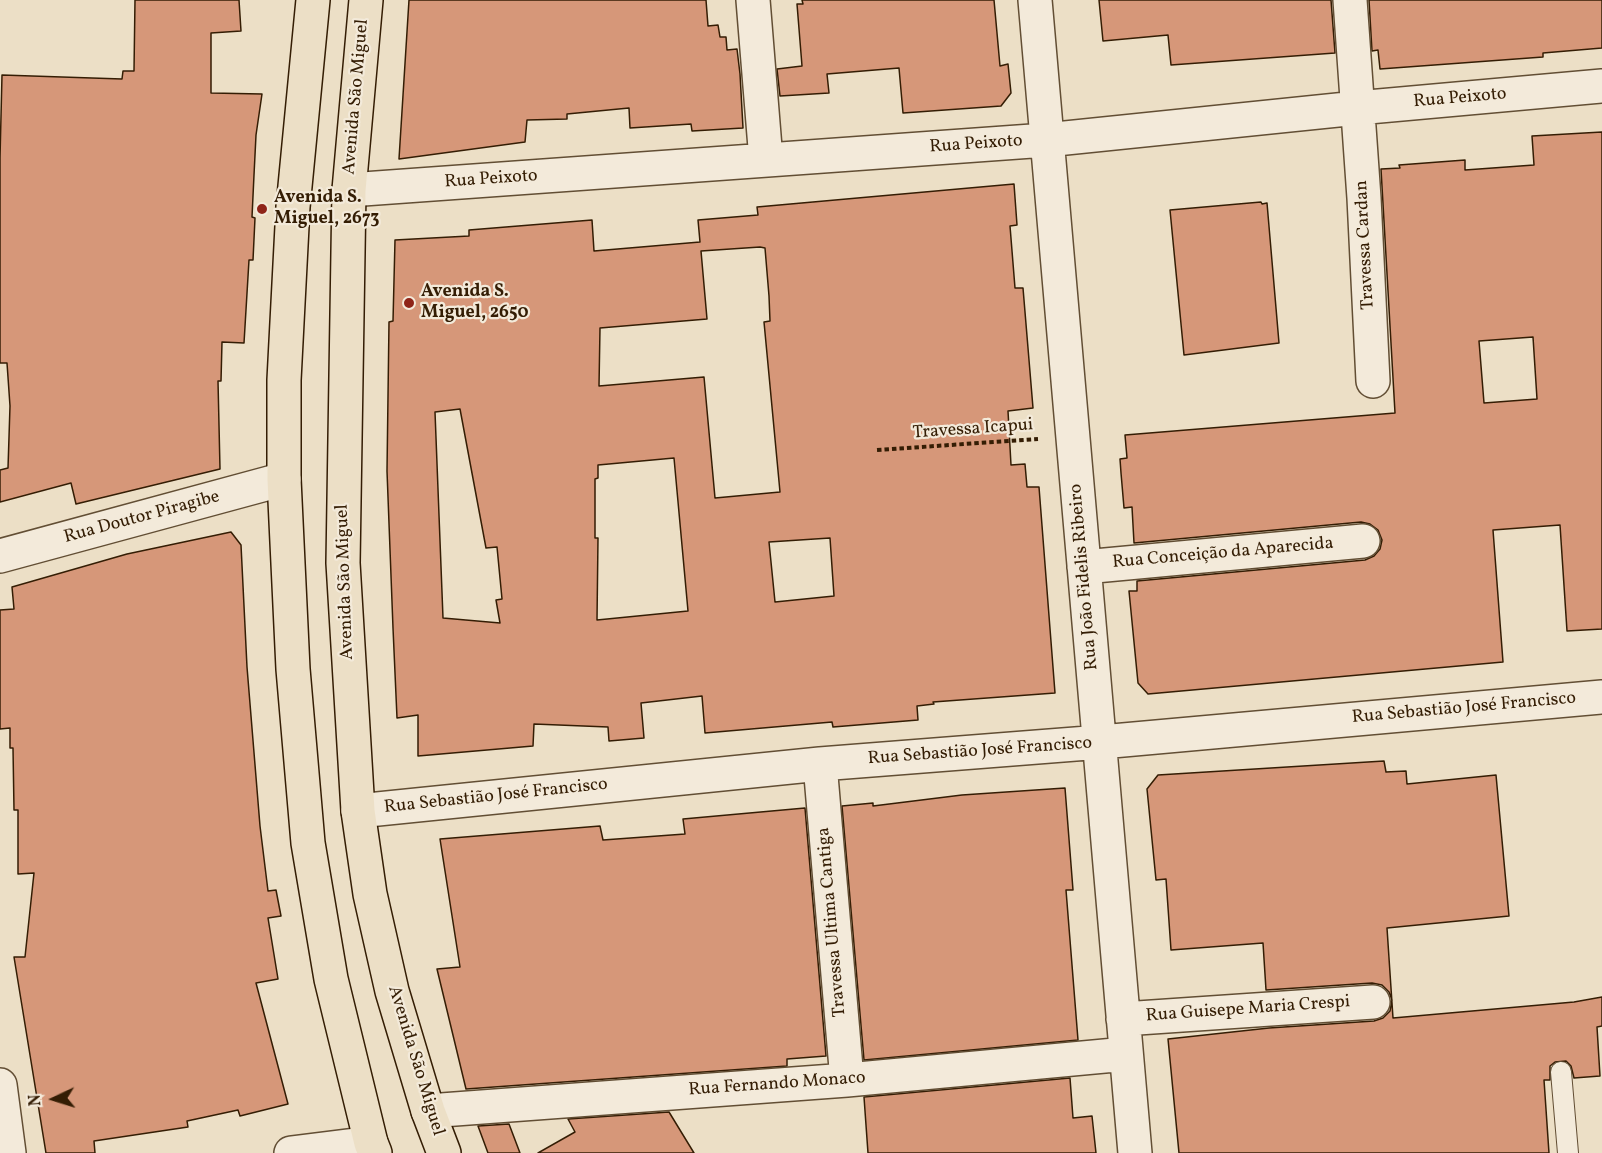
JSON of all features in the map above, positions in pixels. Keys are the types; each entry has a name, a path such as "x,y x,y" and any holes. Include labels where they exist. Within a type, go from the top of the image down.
{"main road":[{"path":"314,0 293,207 284,380 284,479 293,669 308,843 331,979 373,1148"},
{"name":"Avenida São Miguel","path":"366,0 349,190 342,563 358,811 370,894 392,991 428,1112 444,1153"}],"street":[{"path":"753,0 766,160"},
{"name":"Rua João Fidelis Ribeiro","path":"1035,0 1136,1153"},
{"name":"Travessa Cardan","path":"1350,0 1364,198 1373,381"},
{"name":"Rua Peixoto","path":"349,190 626,172 1046,140 1602,86"},
{"name":"Rua Doutor Piragibe","path":"0,556 284,479"},
{"name":"Rua Conceição da Aparecida","path":"1084,567 1363,541"},
{"name":"Rua Sebastião José Francisco","path":"358,811 820,764 1101,742 1602,697"},
{"name":"Travessa Ultima Cantiga","path":"820,764 847,1080"},
{"name":"Rua Guisepe Maria Crespi","path":"1124,1019 1373,1002"},
{"name":"Rua Fernando Monaco","path":"428,1112 847,1080 1126,1054"},
{"path":"0,1085 9,1153"},
{"path":"291,1153 373,1148"}],"lane":[{"path":"1561,1072 1568,1153"}],"path":[{"name":"Travessa Icapui","path":"877,450 1072,437"}],"building":[{"path":"135,0 239,0 241,31 211,33 211,93 262,94 256,135 252,217 255,218 253,260 249,260 244,343 222,342 221,381 218,381 220,469 76,504 71,483 0,502 0,470 8,468 10,406 7,363 0,363 2,75 122,79 123,71 134,71"},
{"path":"409,0 706,0 708,26 718,25 720,37 726,37 727,50 737,49 743,128 692,131 691,124 630,128 629,108 567,114 567,119 527,120 525,142 399,159"},
{"path":"802,0 994,0 1000,66 1008,64 1011,93 1001,106 903,113 899,68 827,74 829,93 780,96 777,69 802,66 797,4 803,4"},
{"path":"1099,0 1331,0 1335,53 1171,65 1168,35 1103,41"},
{"path":"1369,0 1602,0 1602,48 1543,53 1543,57 1380,69 1378,50 1372,51"},
{"path":"1602,132 1602,629 1567,631 1560,525 1493,530 1503,662 1148,694 1138,683 1129,591 1137,591 1137,581 1365,560 1374,556 1380,549 1382,540 1378,530 1370,524 1361,522 1134,543 1132,507 1124,508 1121,473 1120,459 1127,458 1125,435 1395,413 1381,169 1400,168 1399,165 1465,160 1465,170 1534,165 1532,136","holes":["1533,337 1537,399 1484,403 1479,341"]},
{"path":"1014,184 1017,225 1010,226 1015,288 1023,288 1033,408 1008,411 1011,465 1025,464 1027,487 1039,487 1055,693 933,702 934,704 917,706 918,720 833,727 832,722 705,733 702,696 641,703 644,738 609,741 608,727 534,724 533,746 418,756 418,715 397,718 387,471 389,322 393,321 395,240 469,236 469,230 592,220 594,251 700,242 698,220 758,215 757,207","holes":["765,248 770,321 764,322 780,492 715,498 704,377 599,386 600,328 707,319 701,251","460,409 486,548 497,547 502,599 496,600 500,623 443,618 435,412","674,458 688,611 597,620 598,538 595,538 595,479 598,478 598,465","830,538 834,596 775,602 769,542"]},
{"path":"1261,202 1262,204 1267,203 1279,343 1184,355 1170,210"},
{"path":"231,532 241,545 247,667 260,826 268,891 276,890 281,916 268,918 278,979 256,983 288,1104 240,1116 238,1110 187,1121 188,1127 94,1141 95,1153 46,1153 14,957 25,957 34,873 18,874 18,810 14,810 13,748 10,748 10,728 0,729 0,610 14,609 12,587 127,554"},
{"path":"1384,761 1386,772 1406,771 1407,784 1496,775 1509,916 1387,928 1392,999 1382,985 1372,983 1266,990 1263,943 1171,950 1166,879 1156,880 1147,789 1158,775"},
{"path":"1065,788 1073,890 1066,890 1078,1040 864,1060 842,806 873,803 873,806 962,795"},
{"path":"805,808 826,1056 787,1059 787,1066 466,1089 437,969 460,967 440,839 600,826 603,840 685,834 683,819"},
{"path":"1602,997 1602,1026 1597,1027 1600,1076 1574,1078 1571,1066 1566,1061 1555,1062 1550,1066 1550,1080 1544,1080 1549,1153 1179,1153 1168,1039 1269,1028 1374,1021 1383,1018 1390,1011 1392,1001 1393,1018 1574,1002"},
{"path":"1070,1078 1073,1118 1092,1116 1096,1153 868,1153 864,1097"},
{"path":"669,1112 694,1153 538,1153 575,1132 568,1119"},
{"path":"509,1124 520,1153 488,1153 478,1126"}],"place":[{"name":"Avenida S. Miguel, 2673","path":"262,209"},
{"name":"Avenida S. Miguel, 2650","path":"409,303"}]}
